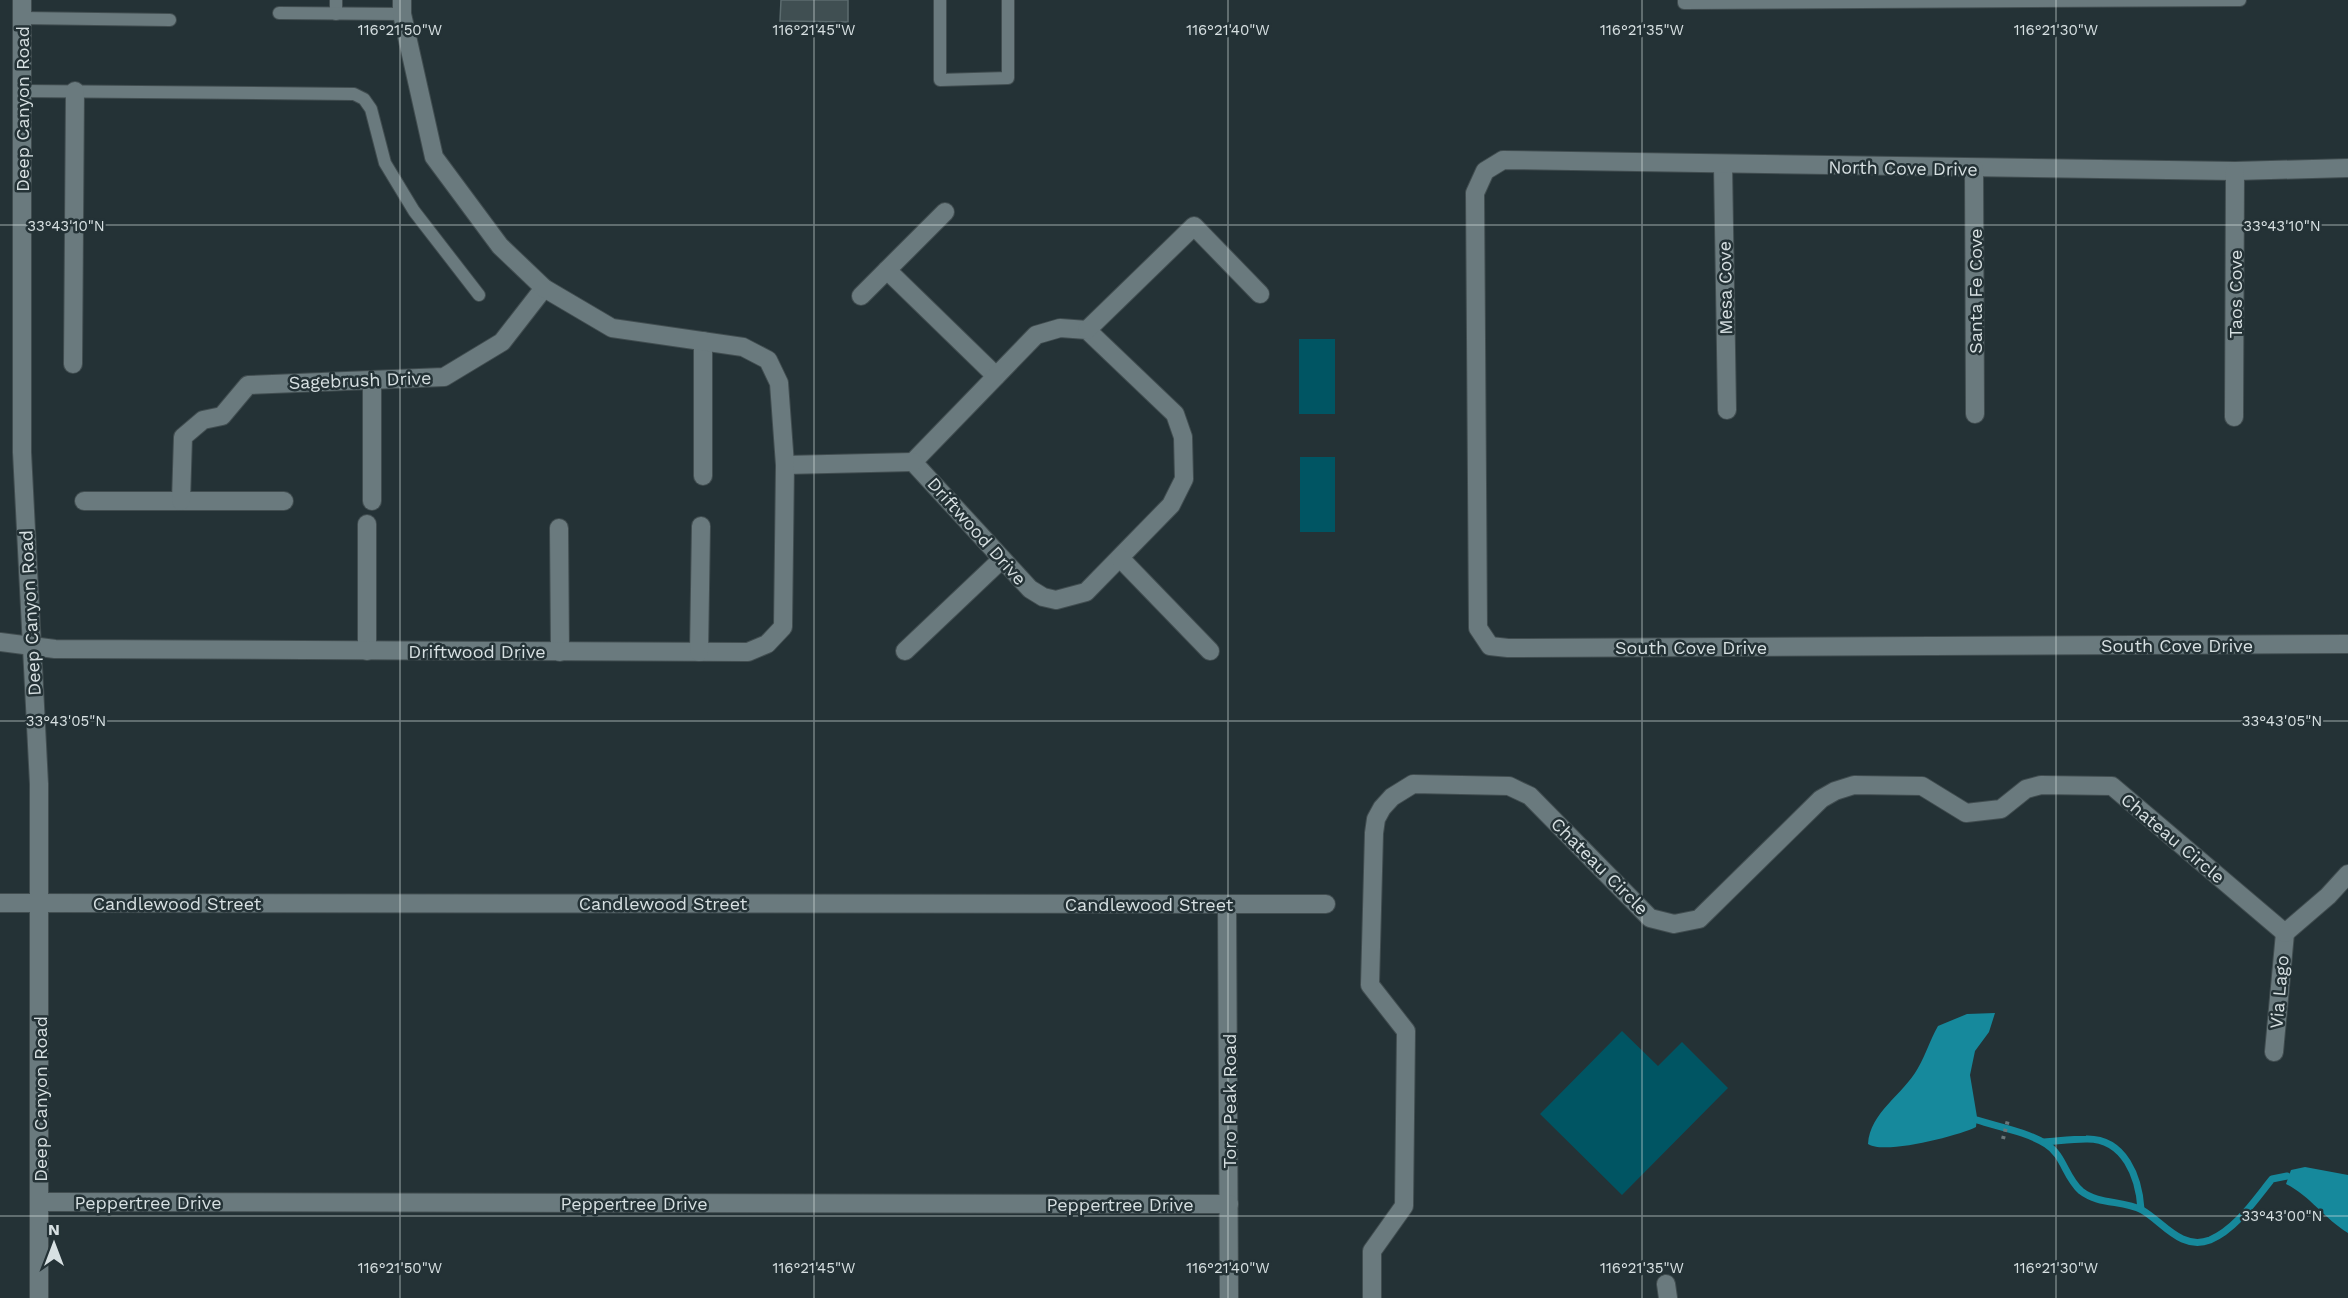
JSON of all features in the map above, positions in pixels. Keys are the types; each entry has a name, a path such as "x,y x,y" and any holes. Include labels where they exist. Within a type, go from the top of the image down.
{"street":[{"path":"402,7 434,157 500,246 544,288 612,328 703,341 703,477"},
{"name":"Deep Canyon Road","path":"22,9 22,452 39,784 39,1298"},
{"path":"74,364 75,91"},
{"name":"North Cove Drive","path":"1475,193 1485,171 1503,160 1974,169 2235,171 2348,168"},
{"name":"Mesa Cove","path":"1723,165 1727,410"},
{"name":"Santa Fe Cove","path":"1974,169 1976,414"},
{"name":"Taos Cove","path":"2234,417 2235,171"},
{"name":"South Cove Drive","path":"1475,193 1478,628 1483,639 1490,646 1508,648 2348,644"},
{"path":"861,296 945,212"},
{"path":"1087,330 1194,226 1260,294"},
{"path":"887,270 996,376"},
{"name":"Sagebrush Drive","path":"181,501 183,437 203,420 222,416 248,385 444,377 502,342 544,288"},
{"name":"Driftwood Drive","path":"785,465 913,462 1036,335 1060,328 1087,330 1175,414 1183,436 1185,463 1179,493 1171,505 1086,592 1056,600 1043,597 1030,589 913,462"},
{"name":"Driftwood Drive","path":"0,642 55,649 560,652 748,652 767,644 783,627 785,465 779,383 768,360 743,347 703,341"},
{"path":"372,380 372,501"},
{"path":"84,501 284,501"},
{"path":"367,524 367,651"},
{"path":"699,652 701,526"},
{"path":"559,528 560,652"},
{"path":"905,651 1002,558"},
{"path":"1120,558 1210,651"},
{"name":"Chateau Circle","path":"1372,1298 1372,1251 1404,1206 1406,1031 1370,985 1374,833 1376,819 1382,808 1392,797 1413,784 1509,786 1520,789 1530,796 1650,918 1674,924 1699,919 1821,799 1835,791 1854,785 1922,786 1966,813 2001,809 2026,789 2041,785 2112,786 2285,933"},
{"path":"2285,933 2328,896 2348,874"},
{"name":"Candlewood Street","path":"0,903 1326,904"},
{"name":"Toro Peak Road","path":"1227,904 1229,1298"},
{"name":"Via Lago","path":"2274,1052 2285,933"},
{"name":"Peppertree Drive","path":"39,1202 1230,1204"}],"lane":[{"path":"336,0 336,14"},
{"path":"939,0 939,80 1008,78 1008,0"},
{"path":"1684,0 1684,3 1695,3 2240,0"},
{"path":"279,13 336,14 402,7"},
{"path":"22,9 170,20"},
{"path":"22,91 354,94 364,99 371,109 385,163 396,183 414,211 479,295"}],"path":[{"path":"2002,1139 2008,1120"}],"shaded area":[{"path":"1299,339 1335,339 1335,414 1299,414"},
{"path":"1300,457 1335,457 1335,532 1300,532"},
{"path":"1995,1013 1989,1032 1975,1051 1970,1075 1977,1117 1976,1127 1954,1135 1904,1146 1876,1147 1868,1144 1875,1122 1912,1078 1938,1026 1967,1014"},
{"path":"1622,1031 1658,1066 1682,1042 1728,1088 1622,1195 1540,1114"},
{"path":"2305,1167 2348,1175 2348,1233 2303,1195 2286,1184 2291,1170"}],"building":[{"path":"781,0 848,0 848,22 780,21"}],"waterway":[{"path":"1977,1120 2022,1133 2046,1144 2057,1154 2071,1179 2081,1191 2103,1201 2142,1210 2173,1234 2190,1242 2210,1240 2228,1229 2272,1179 2287,1176"},
{"path":"2044,1142 2086,1139 2099,1140 2111,1145 2120,1153 2133,1173 2141,1209"}]}
